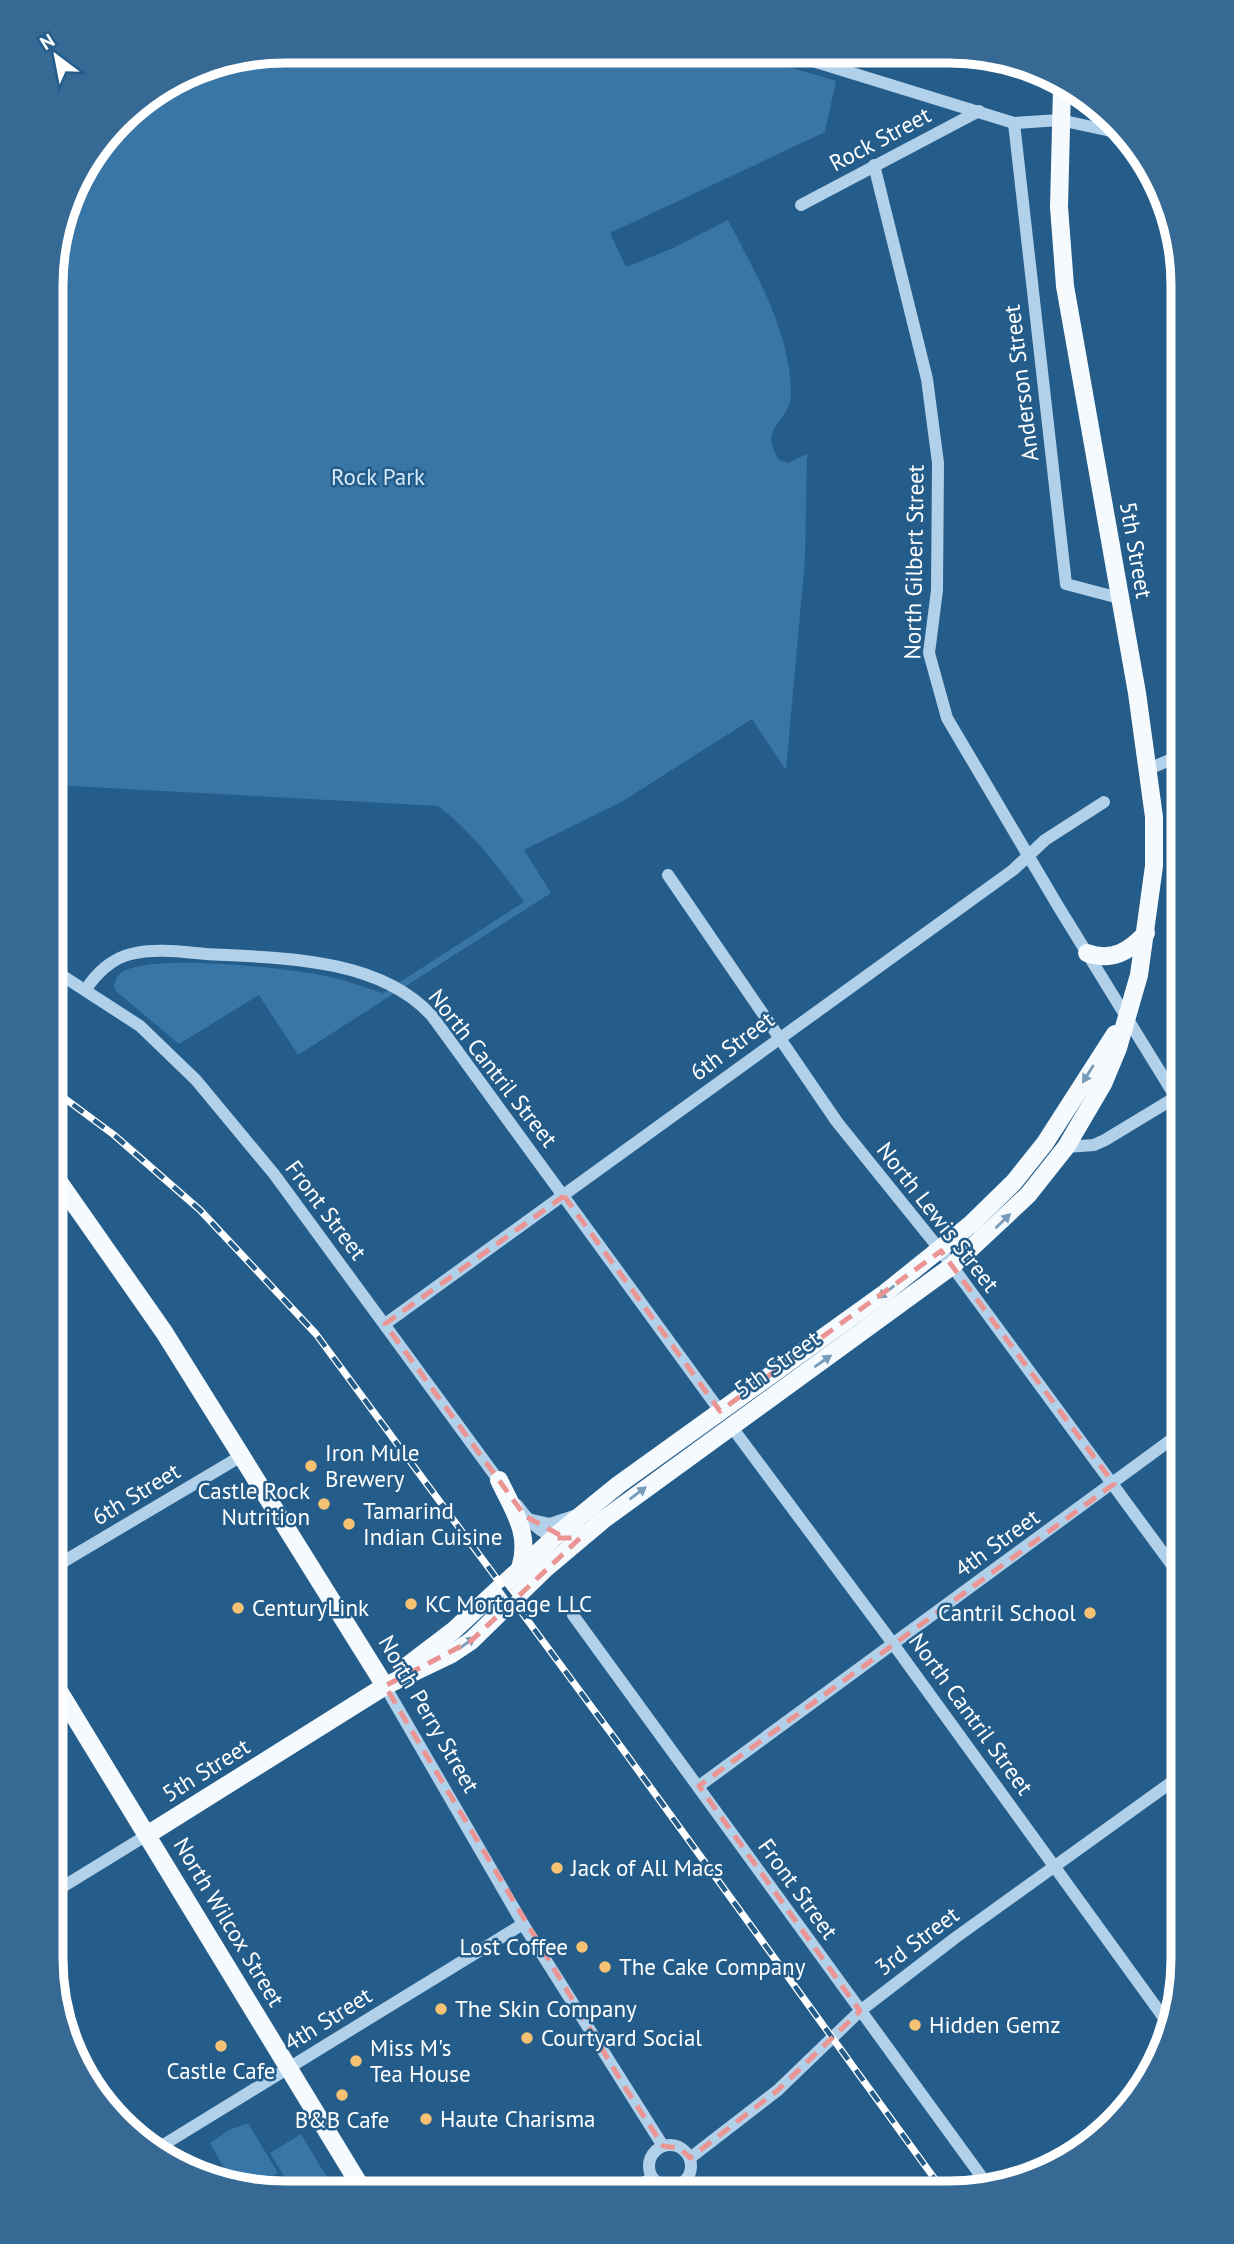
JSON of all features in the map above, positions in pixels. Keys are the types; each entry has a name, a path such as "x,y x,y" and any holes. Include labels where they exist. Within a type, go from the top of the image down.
{"main road":[{"name":"5th Street","path":"385,1686 453,1631 553,1538 603,1498 726,1419 952,1266 1006,1219 1066,1147 1103,1084 1127,1017 1146,933 1155,852 1149,769 1065,286 1059,207 1062,94"},
{"path":"1087,953 1102,957 1120,954 1146,933"},
{"name":"5th Street","path":"147,1835 385,1686 450,1655 471,1641 550,1564 603,1520 726,1419 941,1251 993,1204 1035,1156 1127,1017"},
{"name":"North Perry Street","path":"63,1188 124,1274 243,1455 385,1686"},
{"path":"499,1480 524,1536 525,1552 520,1569"},
{"name":"North Wilcox Street","path":"63,1698 357,2181"}],"street":[{"path":"820,63 1014,123 1060,120 1109,131"},
{"name":"Rock Street","path":"801,205 979,111"},
{"name":"Anderson Street","path":"1014,123 1066,583 1119,598"},
{"name":"North Gilbert Street","path":"874,165 927,379 938,463 937,590 929,653 947,718 1087,953 1171,1083"},
{"path":"1149,769 1171,759"},
{"name":"6th Street","path":"385,1324 1013,870 1045,840 1104,802"},
{"name":"North Lewis Street","path":"668,875 837,1122 941,1251 1171,1563"},
{"name":"North Cantril Street","path":"86,989 93,978 117,959 151,951 271,957 343,969 390,984 408,993 432,1016 894,1644 1163,2017"},
{"name":"Front Street","path":"63,975 140,1026 196,1080 274,1174 525,1516 553,1538"},
{"path":"1066,1147 1094,1145 1105,1140 1171,1098"},
{"name":"4th Street","path":"699,1786 1171,1440"},
{"name":"6th Street","path":"63,1562 243,1455"},
{"path":"525,1516 539,1524 563,1521 603,1498"},
{"path":"553,1538 573,1536 603,1520"},
{"name":"Front Street","path":"573,1615 983,2178"},
{"name":"North Perry Street","path":"385,1686 523,1924 663,2146"},
{"name":"3rd Street","path":"690,2158 778,2090 860,2011 955,1938 1171,1783"},
{"name":"5th Street","path":"63,1887 147,1835"},
{"name":"4th Street","path":"164,2144 523,1924"},
{"path":"656,2181 652,2178 650,2158 663,2146 680,2148 690,2158 687,2181"},
{"path":"647,2181 652,2178"}],"highlighted area":[{"path":"564,1196 720,1411 941,1251 1114,1484 699,1786 860,2011 778,2090 690,2158 680,2148 663,2146 623,2084 385,1686 471,1641 580,1538 553,1538 558,1534 525,1516 385,1324"}],"green space":[{"name":"Rock Park","path":"776,63 836,81 825,132 610,233 626,267 673,248 728,220 760,281 778,324 785,346 791,392 786,411 773,431 773,448 779,460 788,463 807,454 805,559 786,770 752,719 623,801 524,850 551,893 298,1055 259,995 179,1044 117,992 115,981 124,971 143,965 194,963 283,969 326,976 383,993 524,902 474,839 438,806 63,786 63,285 67,241 75,213 93,174 118,138 150,109 174,93 213,75 256,65"},
{"path":"248,2123 278,2173 267,2180 227,2173 210,2143 229,2130"},
{"path":"301,2134 329,2181 287,2181 270,2153"}],"railway":[{"path":"63,1097 114,1135 200,1210 316,1334 616,1740 936,2181"}],"place":[{"name":"Iron Mule Brewery","path":"311,1466"},
{"name":"Castle Rock Nutrition","path":"324,1504"},
{"name":"Tamarind Indian Cuisine","path":"349,1524"},
{"name":"KC Mortgage LLC","path":"411,1604"},
{"name":"CenturyLink","path":"238,1608"},
{"name":"Cantril School","path":"1090,1613"},
{"name":"Jack of All Macs","path":"557,1868"},
{"name":"Lost Coffee","path":"582,1947"},
{"name":"The Cake Company","path":"605,1967"},
{"name":"The Skin Company","path":"441,2009"},
{"name":"Hidden Gemz","path":"915,2025"},
{"name":"Courtyard Social","path":"527,2038"},
{"name":"Castle Cafe","path":"221,2046"},
{"name":"Miss M's Tea House","path":"356,2061"},
{"name":"B&B Cafe","path":"342,2095"},
{"name":"Haute Charisma","path":"426,2119"}]}
